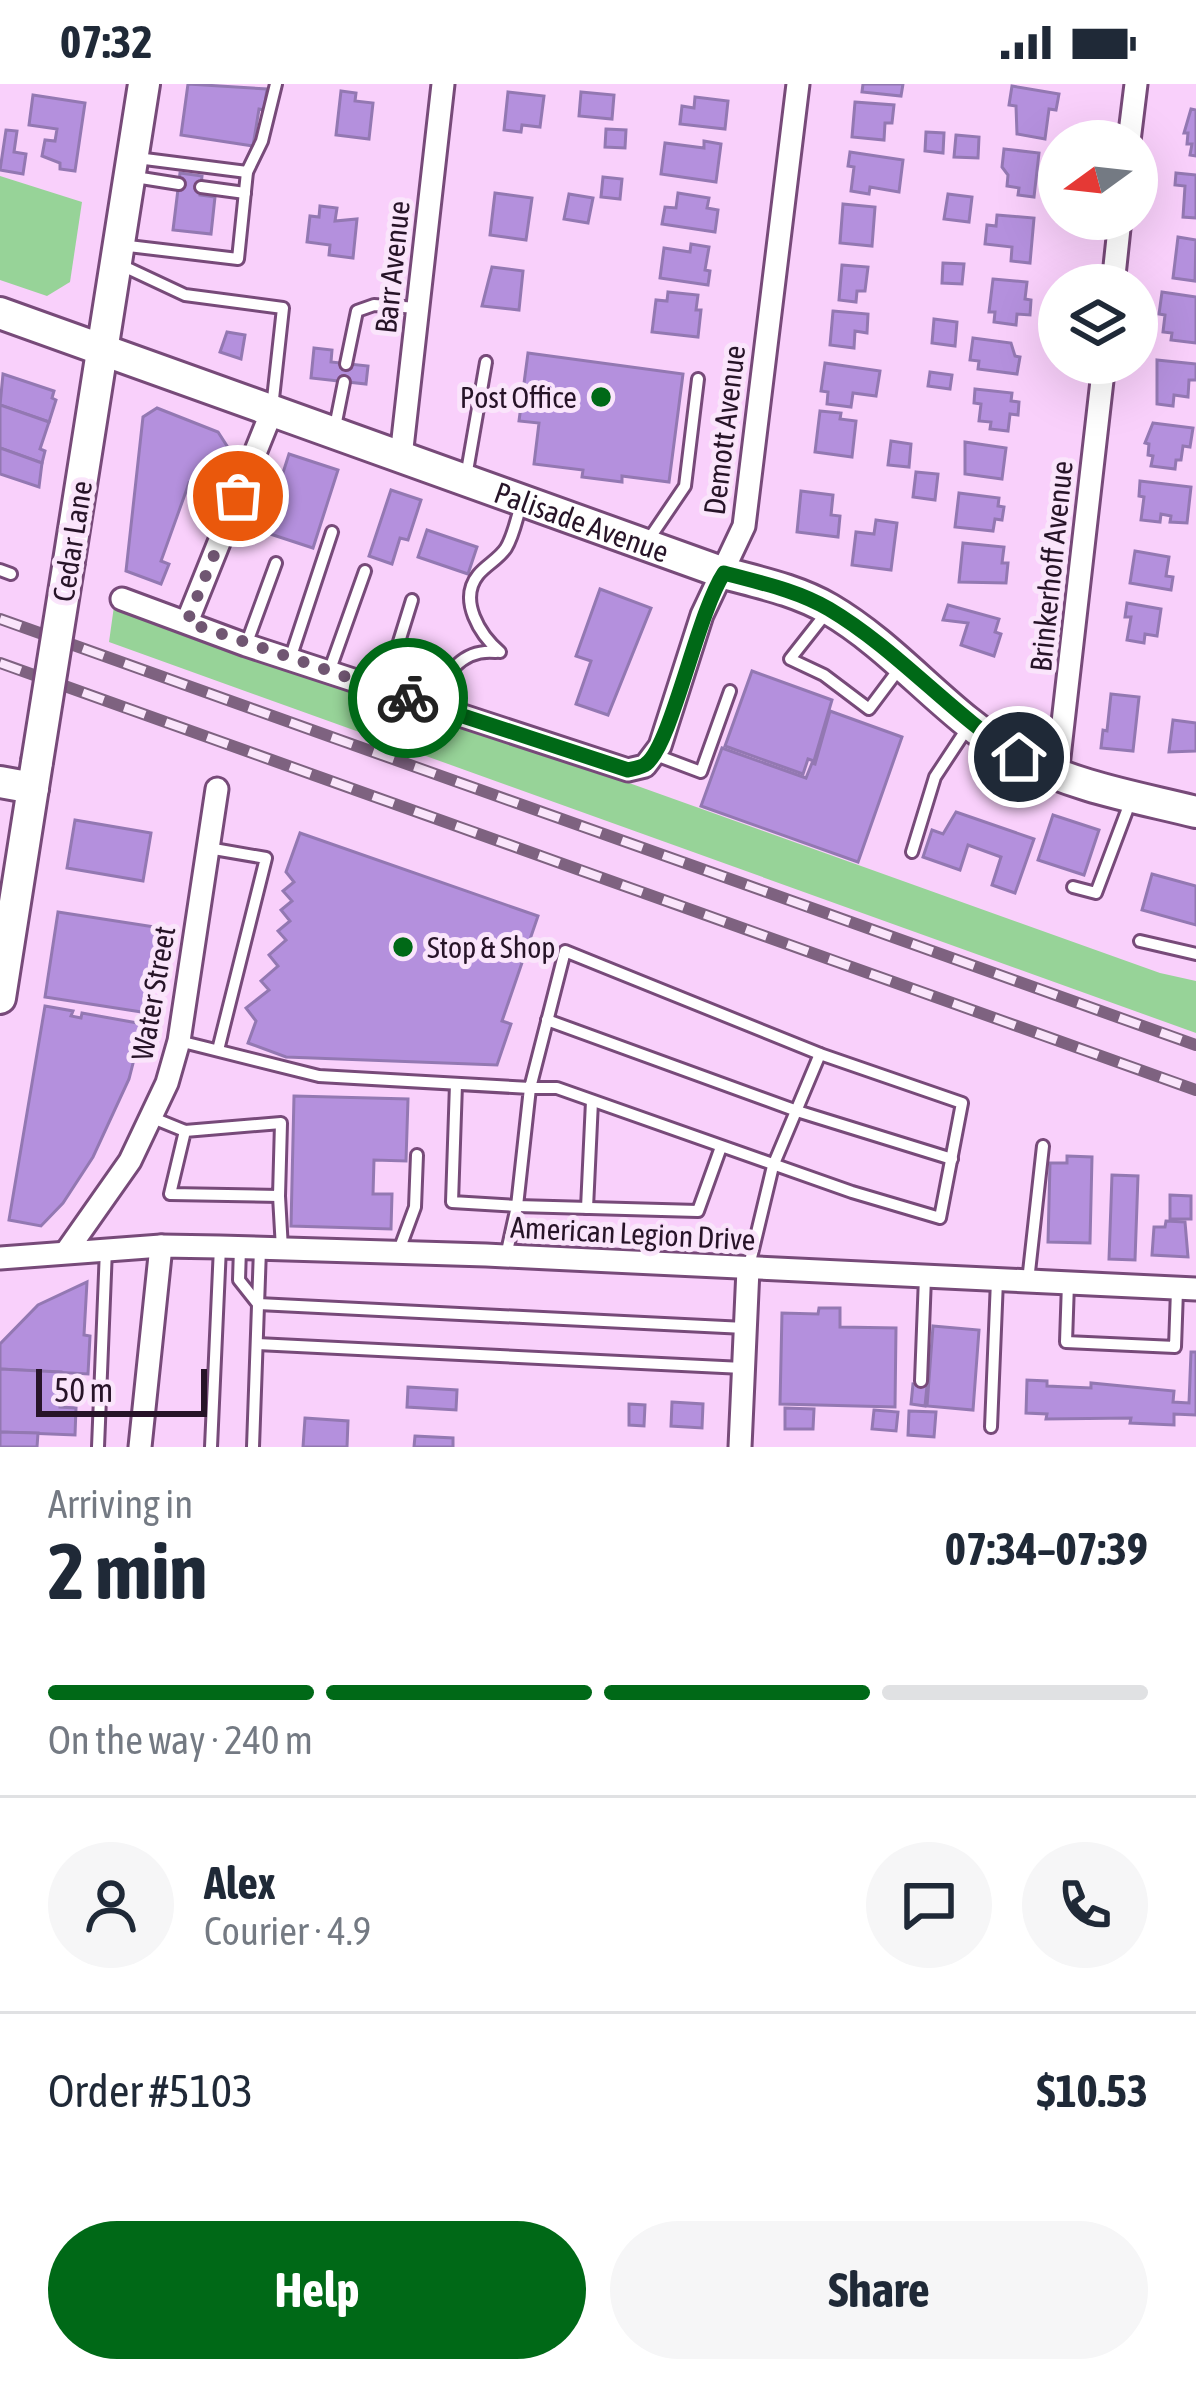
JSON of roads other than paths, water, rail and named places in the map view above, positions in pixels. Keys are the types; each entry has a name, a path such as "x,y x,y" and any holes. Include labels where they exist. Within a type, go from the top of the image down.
{"street":[{"name":"Cedar Lane","path":"0,998 144,84"},
{"name":"Barr Avenue","path":"401,458 443,84"},
{"name":"Demott Avenue","path":"649,760 660,746 702,615 744,526 798,84"},
{"path":"1132,120 1136,84"},
{"name":"Palisade Avenue","path":"0,313 724,573 790,590 829,609 970,724 1019,757 1057,775 1196,812"},
{"name":"Brinkerhoff Avenue","path":"1057,775 1102,384"},
{"path":"187,622 272,411"},
{"path":"122,599 246,645 628,770 649,760"},
{"path":"0,782 35,775"},
{"name":"Water Street","path":"66,1252 130,1161 153,1118 179,1041 217,789"},
{"path":"140,1447 161,1246"},
{"name":"American Legion Drive","path":"0,1258 161,1246 251,1248 1186,1288"},
{"path":"740,1447 748,1270"}],"lane":[{"path":"118,254 238,259 247,172 262,141 276,84"},
{"path":"131,167 247,172"},
{"path":"131,167 179,184"},
{"path":"201,187 245,193"},
{"path":"118,254 184,296 283,308 272,411"},
{"path":"346,364 357,311 374,304 418,308"},
{"path":"465,481 486,362"},
{"path":"645,545 685,486 698,379"},
{"path":"334,434 344,382"},
{"path":"433,706 452,668 484,651 500,652 473,616 471,588 478,574 505,550 522,501"},
{"path":"290,659 332,532"},
{"path":"246,645 276,563"},
{"path":"329,672 365,572"},
{"path":"384,690 412,600"},
{"path":"829,609 790,659 824,675 869,709 902,665"},
{"path":"649,760 701,772 730,691"},
{"path":"912,852 935,778 970,724"},
{"path":"1073,887 1096,892 1132,797"},
{"path":"208,848 266,858 218,1051"},
{"path":"1140,941 1196,954"},
{"path":"179,1041 319,1076 530,1088 556,1088 773,1166 940,1218 962,1103 820,1054 565,951 530,1088 517,1206 506,1256"},
{"path":"547,1020 796,1111 952,1159"},
{"path":"748,1270 773,1166 820,1054"},
{"path":"456,1084 452,1202 698,1211 721,1147"},
{"path":"587,1208 592,1101"},
{"path":"153,1118 185,1131 280,1123 279,1196 238,1280 258,1304 746,1328"},
{"path":"185,1131 170,1194 279,1196"},
{"path":"1028,1281 1043,1146"},
{"path":"398,1252 415,1207 417,1155"},
{"path":"251,1248 258,1304 253,1447"},
{"path":"211,1447 251,1248"},
{"path":"98,1447 106,1249"},
{"path":"921,1381 925,1277"},
{"path":"991,1427 997,1280"},
{"path":"1069,1283 1066,1342 1175,1347 1186,1288"},
{"path":"256,1344 743,1368"}],"railway":[{"path":"0,619 1196,1045"},
{"path":"0,663 1196,1090"}],"place":[{"name":"Post Office","path":"601,397"},
{"name":"Stop & Shop","path":"403,947"}]}
